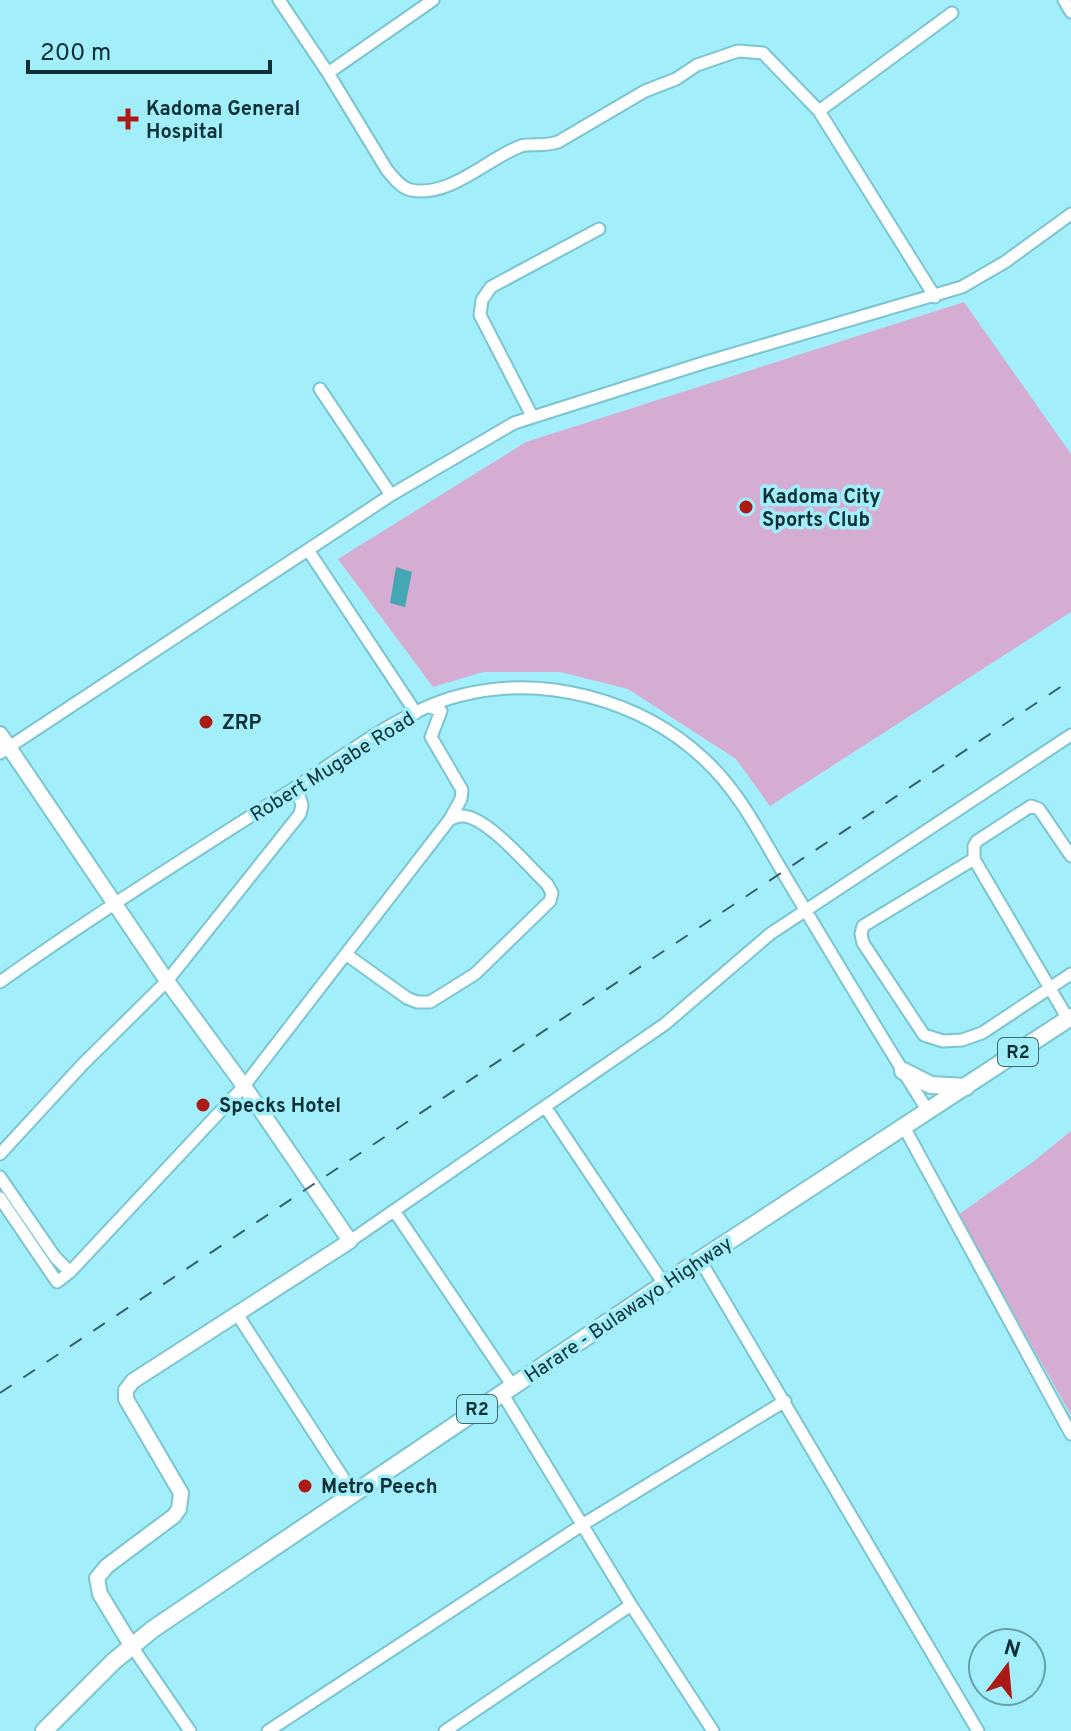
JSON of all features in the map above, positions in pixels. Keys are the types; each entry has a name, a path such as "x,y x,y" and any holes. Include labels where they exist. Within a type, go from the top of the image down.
{"highway":[{"name":"Harare - Bulawayo Highway","path":"44,1731 131,1645 664,1284 1070,1018"},
{"path":"903,1071 931,1085 966,1087"}],"main road":[{"path":"3,744 350,1241 133,1381 126,1390 126,1399 181,1493 179,1509 174,1516 107,1566 97,1578 100,1594 131,1645"}],"street":[{"path":"279,0 387,170 397,182 410,190 433,188 464,178 527,144 543,147 558,142 645,91 676,79 697,65 738,51 763,53 819,111 935,297"},
{"path":"328,73 433,0"},
{"path":"1064,0 1071,12"},
{"path":"819,111 952,13"},
{"path":"3,744 391,495 496,433 532,416 962,287 1005,262 1071,214"},
{"path":"532,416 480,315 480,307 491,287 599,229"},
{"path":"320,389 391,495"},
{"path":"308,550 416,713"},
{"name":"Robert Mugabe Road","path":"1,978 416,713 455,696 479,691 542,688 629,710 679,737 706,760 746,810 928,1111"},
{"path":"0,1198 57,1282 70,1272 244,1086 450,819 461,799 462,790 431,737 441,711 430,707"},
{"path":"350,1241 665,1024 770,934 1071,735"},
{"path":"0,1154 83,1064 167,981 300,814 302,805 296,787"},
{"path":"1070,1018 1049,989 974,859 974,846 1031,806 1039,809 1071,856"},
{"path":"347,955 407,998 430,1002 487,964 550,901 552,893 547,884 491,830 474,819 462,816 450,819"},
{"path":"974,859 863,926 863,943 924,1035 943,1041 962,1040 982,1033 1071,974"},
{"path":"546,1108 664,1284"},
{"path":"904,1127 1071,1434"},
{"path":"0,1177 55,1257 70,1272"},
{"path":"395,1212 507,1389 582,1525 631,1605 713,1731"},
{"path":"700,1260 978,1731"},
{"path":"237,1314 353,1493"},
{"path":"268,1731 582,1525 785,1401"},
{"path":"445,1731 631,1605"},
{"path":"131,1645 190,1731"}],"shaded area":[{"name":"Kadoma City Sports Club","path":"964,302 1071,454 1071,612 770,806 736,759 628,689 560,672 483,672 433,687 338,559 526,442"},
{"path":"1071,1131 1071,1415 958,1215"}],"water":[{"path":"396,567 412,572 405,607 390,603"}],"railway":[{"path":"0,1393 1071,680"}],"place":[{"name":"Kadoma General Hospital","path":"128,119"},
{"name":"Kadoma City Sports Club","path":"746,507"},
{"name":"ZRP","path":"206,722"},
{"name":"Specks Hotel","path":"203,1105"},
{"name":"Metro Peech","path":"305,1486"}]}
